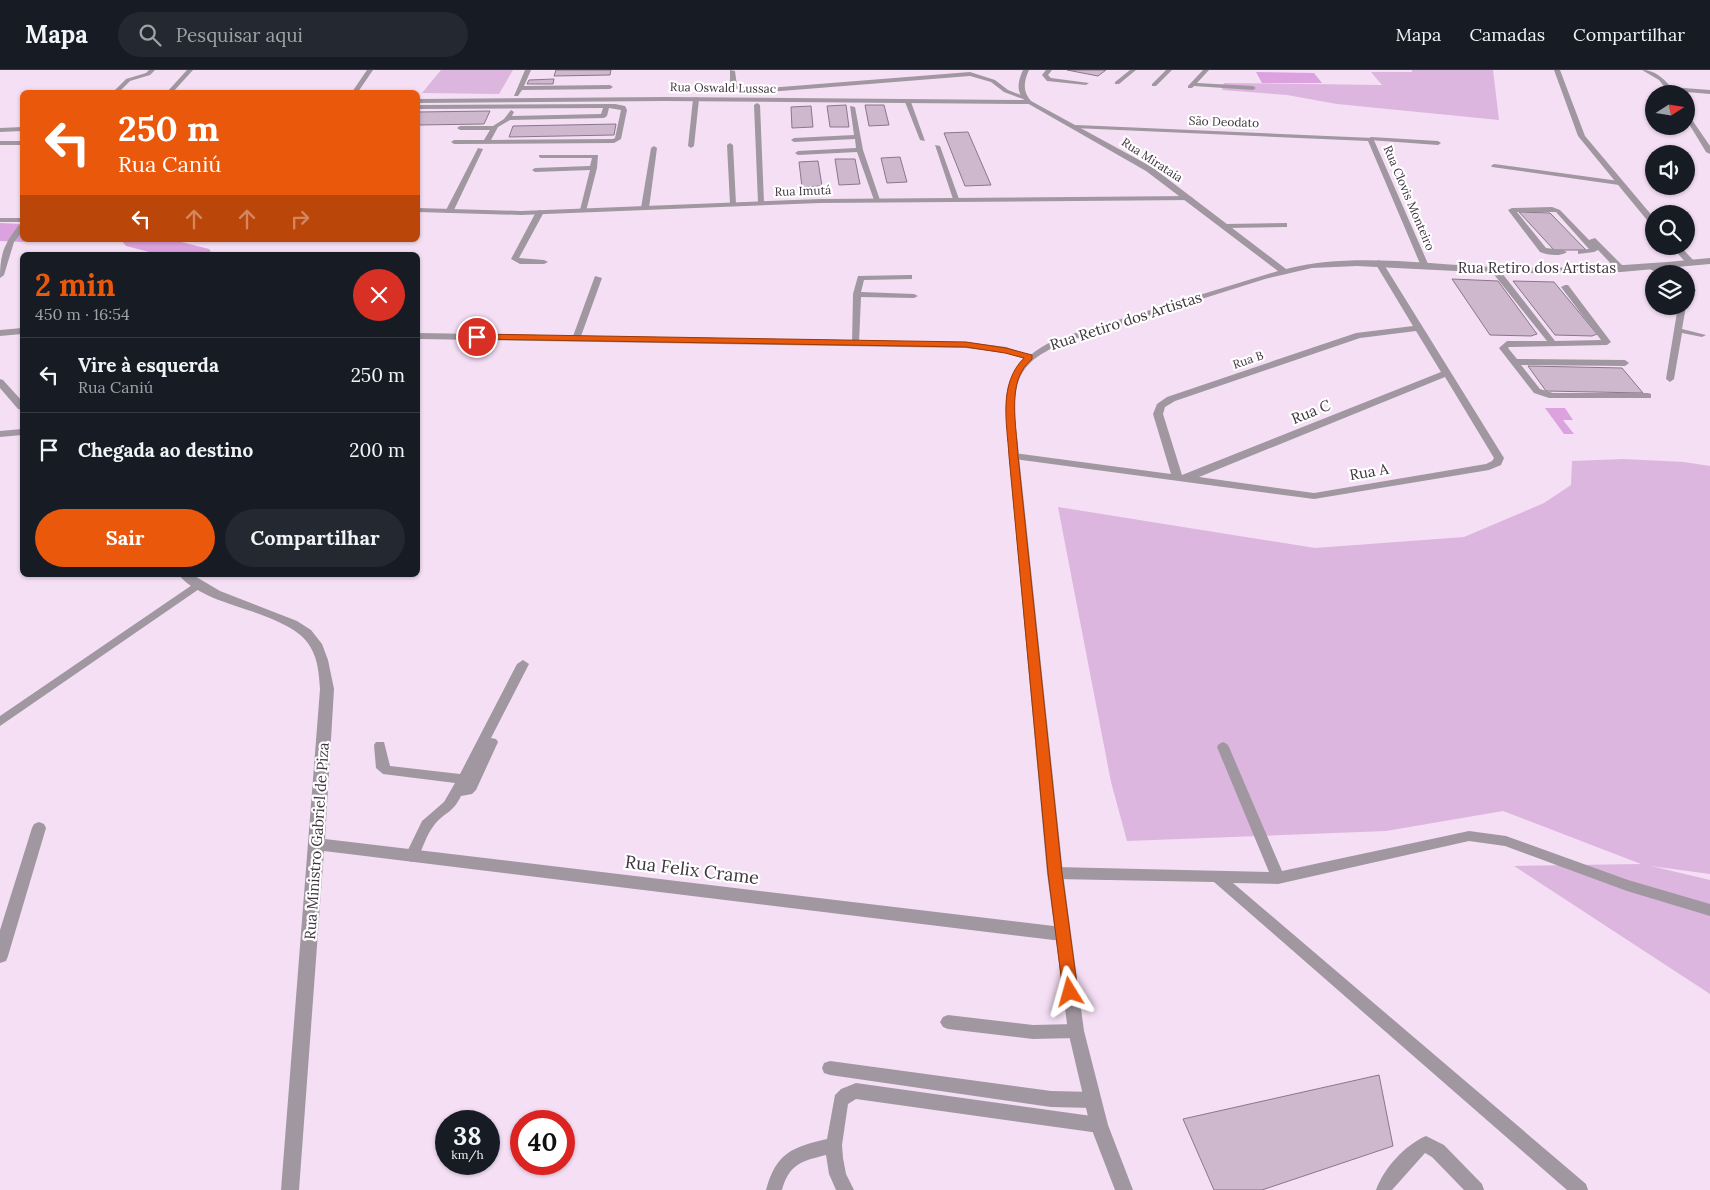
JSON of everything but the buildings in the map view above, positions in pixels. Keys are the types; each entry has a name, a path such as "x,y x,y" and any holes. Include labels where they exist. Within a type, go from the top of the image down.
{"street":[{"path":"172,90 190,70"},
{"path":"514,103 528,70"},
{"path":"1023,97 1020,88 1026,70"},
{"path":"1557,70 1582,136 1645,213"},
{"path":"1645,70 1653,73 1666,85"},
{"path":"519,88 610,86"},
{"path":"1695,92 1710,92"},
{"name":"Rua Mirataia","path":"1023,97 1149,168 1284,271"},
{"name":"Rua Oswald Lussac","path":"420,101 538,103 696,99 1029,102"},
{"name":"São Deodato","path":"1076,127 1371,139"},
{"path":"1695,128 1710,152"},
{"name":"Rua Clovis Monteiro","path":"1371,139 1425,266"},
{"path":"0,142 20,143"},
{"name":"Rua Imutá","path":"420,210 540,212 877,200 1189,198"},
{"path":"0,220 20,220"},
{"path":"0,275 12,239 20,230"},
{"path":"0,241 12,239"},
{"path":"1684,255 1692,263"},
{"name":"Rua Retiro dos Artistas","path":"1673,265 1710,261"},
{"name":"Rua Retiro dos Artistas","path":"1124,1190 1100,1125 1076,1031 1062,934 1014,456 1011,394 1018,368 1029,357 1059,341 1284,271 1335,263 1379,263 1496,270 1645,267"},
{"name":"Rua A","path":"1014,456 1314,496 1479,468 1497,463 1499,458 1379,263"},
{"name":"Rua B","path":"1181,479 1158,414 1161,406 1171,400 1359,335 1420,328"},
{"path":"0,332 20,331"},
{"path":"420,336 966,345 997,348 1029,357"},
{"name":"Rua C","path":"1181,479 1447,373"},
{"path":"0,382 20,405"},
{"path":"0,434 20,432"},
{"name":"Rua Ministro Gabriel de Piza","path":"188,577 198,585 301,628 315,643 323,663 327,689 318,844 290,1190"},
{"path":"0,956 39,828"},
{"name":"Rua Felix Crame","path":"318,844 1062,934"}],"lane":[{"path":"118,90 128,80 148,74 152,70"},
{"path":"356,90 370,70"},
{"path":"976,75 982,70"},
{"path":"1049,70 1045,76 1049,80 1086,83"},
{"path":"1117,83 1133,70"},
{"path":"1154,85 1169,70"},
{"path":"1206,70 1191,86 1253,88"},
{"path":"732,71 732,84 735,87 746,90 976,75 993,81 1006,91 1023,97"},
{"path":"743,100 746,90"},
{"path":"691,146 696,99"},
{"path":"908,102 923,140"},
{"path":"420,107 514,103 509,118"},
{"path":"454,142 614,142 618,139 624,110 620,106 538,103"},
{"path":"757,105 761,203"},
{"path":"486,142 494,128 509,118 604,116 607,106"},
{"path":"852,107 860,150 877,200"},
{"path":"460,128 494,128"},
{"path":"0,130 20,130"},
{"path":"794,140 858,137"},
{"path":"1371,139 1438,143"},
{"path":"730,145 733,204"},
{"path":"936,146 956,199"},
{"path":"645,208 654,148"},
{"path":"449,212 480,149"},
{"path":"798,153 860,150"},
{"path":"541,156 596,156 584,210"},
{"path":"1494,166 1619,183"},
{"path":"535,170 594,168"},
{"path":"1563,252 1543,250 1512,210 1555,210 1594,250 1581,252"},
{"path":"540,212 515,259 520,262 544,262"},
{"path":"1226,226 1284,225"},
{"path":"1581,236 1591,239 1620,268"},
{"path":"1496,270 1552,344"},
{"path":"855,343 857,294 861,278 909,277"},
{"path":"576,339 598,278"},
{"path":"1565,287 1607,342 1506,344 1504,348 1542,394 1552,396 1648,396"},
{"path":"857,294 914,296"},
{"path":"1670,379 1680,315"},
{"path":"1677,330 1702,335"},
{"path":"1515,362 1625,363"},
{"path":"0,722 198,585"},
{"path":"412,856 428,822 447,808 523,664"},
{"path":"380,745 382,768 387,771 459,785 467,790 471,786 492,742"},
{"path":"1222,747 1278,878"},
{"path":"1055,873 1278,878 1469,836 1506,841 1627,885 1710,910"},
{"path":"1217,878 1580,1190"},
{"path":"948,1022 1033,1032 1076,1031"},
{"path":"830,1068 1051,1099 1093,1100"},
{"path":"846,1190 840,1183 835,1169 834,1145 841,1100 847,1094 856,1091 1100,1125"},
{"path":"1384,1190 1387,1182 1419,1147 1426,1144 1438,1151 1476,1190"},
{"path":"774,1190 777,1175 782,1167 791,1159 805,1152 834,1145"}],"shaded area":[{"path":"441,70 513,70 499,94 422,93"},
{"path":"1412,70 1493,70 1499,120 1337,104 1287,95 1222,90 1224,83 1382,85 1371,72 1412,72"},
{"path":"1256,72 1314,73 1322,83 1262,83"},
{"path":"1545,408 1565,408 1573,420 1563,420 1574,434 1564,434"},
{"path":"1623,459 1684,462 1710,466 1710,874 1651,866 1710,880 1710,994 1514,866 1641,864 1503,811 1386,831 1127,841 1111,782 1058,507 1315,548 1464,537 1544,503 1571,485 1572,461"}],"waterway":[{"path":"0,232 20,233"},
{"path":"144,242 186,252"}],"route":[{"path":"477,337 966,345 1006,350 1029,357 1018,368 1011,394 1014,456 1055,873 1070,992"}]}
